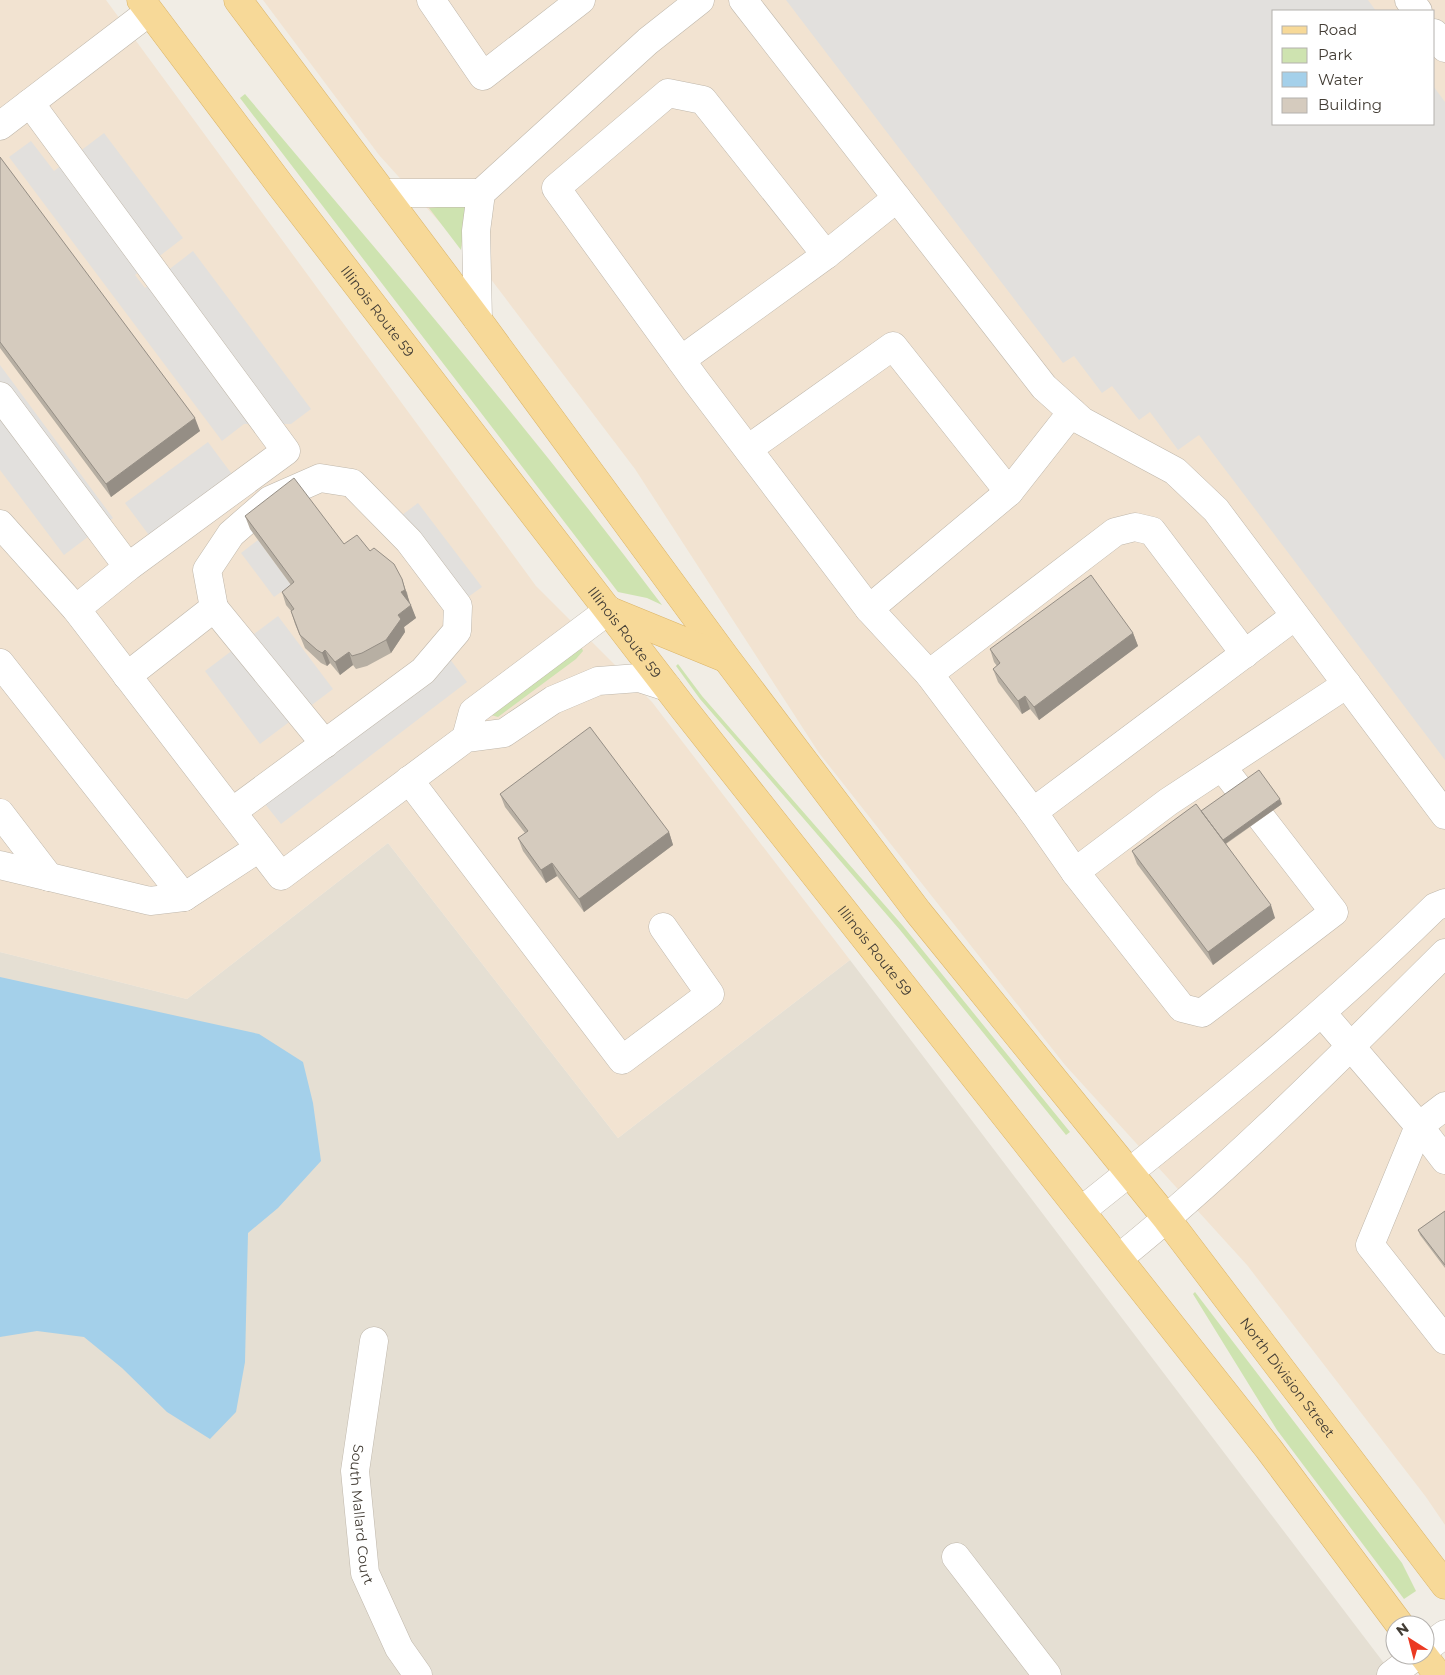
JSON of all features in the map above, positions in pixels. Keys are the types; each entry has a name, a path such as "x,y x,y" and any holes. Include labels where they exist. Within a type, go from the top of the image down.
{"main road":[{"path":"238,0 478,320 726,658 918,912 1128,1174"},
{"name":"Illinois Route 59","path":"145,6 281,186 667,686 1119,1258"},
{"path":"609,610 726,658"},
{"name":"North Division Street","path":"1128,1174 1167,1219 1445,1585"},
{"path":"1119,1258 1268,1448 1393,1615"}],"street":[{"path":"431,0 483,76 581,0"},
{"path":"478,320 476,231 481,193 648,40 700,0"},
{"path":"742,0 1044,387 1082,421 1175,471 1216,510 1445,815"},
{"path":"1409,0 1417,10"},
{"path":"0,126 145,6"},
{"path":"1435,34 1445,48"},
{"path":"826,255 703,100 668,93 556,188 681,360 869,609 929,674 1033,812 1075,872 1182,1008 1202,1013 1334,912 1222,767"},
{"path":"30,103 286,451 128,567 76,609"},
{"path":"383,193 481,193"},
{"path":"681,360 826,255 897,198"},
{"path":"748,449 892,346 1008,492"},
{"path":"0,396 128,567"},
{"path":"869,609 1008,492 1072,412"},
{"path":"232,812 325,744 423,671 457,631 458,606 408,541 352,483 320,478 270,500 231,534 207,570 214,608 325,744"},
{"path":"929,674 1115,532 1135,527 1152,531 1244,654"},
{"path":"4,539 76,609 281,876 466,738 504,733 553,700 598,681 639,678 667,686"},
{"path":"127,676 214,608"},
{"path":"466,738 472,712 609,610"},
{"path":"1033,812 1295,616"},
{"path":"0,663 184,897"},
{"path":"1075,872 1168,802 1347,684"},
{"path":"409,780 622,1060 710,994 662,927"},
{"path":"0,813 49,876"},
{"path":"0,865 150,901 184,897 259,848"},
{"path":"1081,1211 1322,1013 1382,959 1434,907 1445,903"},
{"path":"1119,1258 1167,1219 1350,1048 1445,953"},
{"path":"1322,1013 1350,1048 1419,1126 1445,1160"},
{"path":"1445,1106 1419,1126 1370,1245 1445,1340"},
{"name":"South Mallard Court","path":"374,1340 355,1471 365,1573 399,1648 418,1675"},
{"path":"956,1557 1047,1675"},
{"path":"1390,1675 1404,1665"}],"shaded area":[{"path":"0,0 106,0 536,586 652,702 850,960 618,1138 388,843 187,999 0,952"},
{"path":"263,0 1445,0 1445,1525 1426,1497 1247,1265 1065,1065 819,753 635,469 490,278 379,155"},
{"path":"786,0 1368,0 1375,10 1272,10 1272,125 1435,125 1435,88 1445,102 1445,760 1199,435 1178,450 1150,412 1139,420 1112,386 1102,393 1074,356 1063,363"},
{"path":"104,133 183,238 135,275 145,288 193,251 311,409 291,424 244,424 222,441 9,157 31,141 54,171"},
{"path":"0,365 113,518 64,555 0,470"},
{"path":"208,442 243,489 160,550 125,503"},
{"path":"418,503 482,587 450,610 386,527"},
{"path":"258,540 291,585 274,597 241,553"},
{"path":"278,616 333,689 260,744 205,671"},
{"path":"438,643 467,682 281,824 249,784"},
{"path":"388,843 618,1138 850,960 1393,1675 0,1675 0,952 187,999"}],"green space":[{"path":"245,94 405,283 509,410 662,605 647,598 618,592 240,98"},
{"path":"472,203 464,223 461,250 429,208"},
{"path":"581,646 583,651 576,659 498,717 491,715"},
{"path":"678,664 702,696 903,926 1070,1132 1066,1135 900,930 700,699 676,666"},
{"path":"1195,1292 1402,1563 1416,1591 1404,1599 1277,1430 1193,1294"}],"water":[{"path":"0,977 259,1034 303,1062 313,1103 321,1161 278,1208 248,1233 245,1362 236,1412 210,1439 167,1412 122,1368 84,1337 37,1331 0,1337"}],"building":[{"path":"0,157 195,418 106,484 0,342"},
{"path":"294,478 344,544 357,535 370,551 374,548 394,564 402,579 405,590 401,592 411,605 398,615 401,619 386,640 362,653 352,656 349,652 335,662 325,650 322,653 317,650 300,635 291,611 294,609 282,592 294,582 245,516"},
{"path":"1091,575 1133,633 1034,707 1025,696 1018,701 993,669 1000,663 990,649"},
{"path":"590,727 669,832 579,899 552,863 541,870 518,838 528,831 500,794"},
{"path":"1259,770 1280,799 1223,840 1201,811"},
{"path":"1196,804 1271,905 1208,952 1132,851"},
{"path":"1445,1211 1445,1265 1418,1230"}]}
